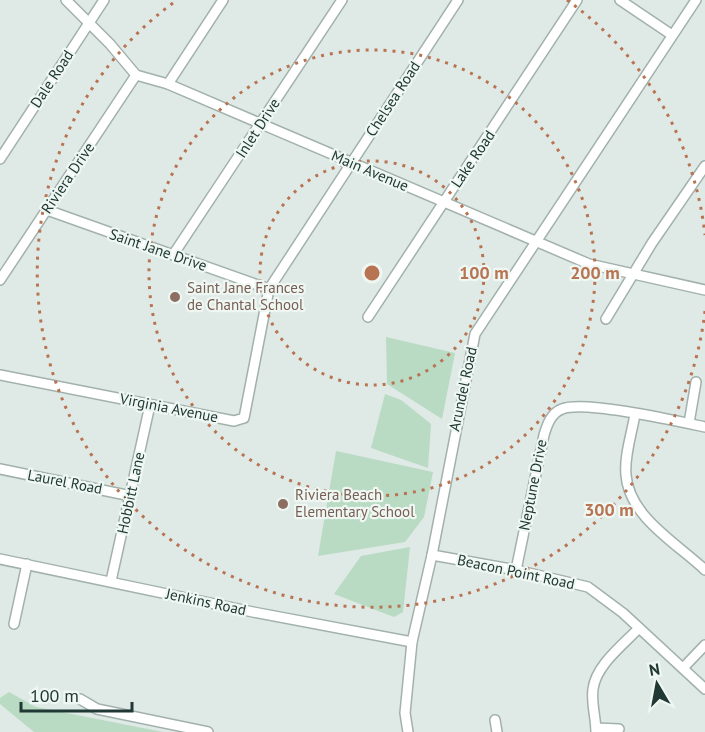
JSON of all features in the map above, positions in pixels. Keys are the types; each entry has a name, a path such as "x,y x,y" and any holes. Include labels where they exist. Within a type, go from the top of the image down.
{"street":[{"path":"66,0 136,75"},
{"name":"Dale Road","path":"0,159 105,0"},
{"path":"168,84 223,0"},
{"name":"Inlet Drive","path":"173,255 342,0"},
{"name":"Chelsea Road","path":"269,289 458,0"},
{"name":"Lake Road","path":"368,317 577,0"},
{"path":"620,0 672,35"},
{"name":"Arundel Road","path":"408,732 405,713 412,642 432,555 475,334 696,0"},
{"name":"Main Avenue","path":"136,75 168,84 589,264 705,290"},
{"name":"Riviera Drive","path":"0,280 136,75"},
{"path":"606,319 705,166"},
{"name":"Saint Jane Drive","path":"47,210 269,289"},
{"name":"Virginia Avenue","path":"0,375 234,421 243,418 269,289"},
{"path":"689,423 696,382"},
{"name":"Hobbitt Lane","path":"111,581 150,405"},
{"name":"Neptune Drive","path":"516,570 543,435 552,416 559,410 583,405 705,427"},
{"path":"635,414 626,474 633,500 653,524 703,564"},
{"name":"Laurel Road","path":"0,469 131,496"},
{"name":"Beacon Point Road","path":"432,555 516,570 588,587 639,628 705,689"},
{"name":"Jenkins Road","path":"0,559 198,601 412,642"},
{"path":"14,624 27,564"},
{"path":"619,729 596,730 593,698 595,681 603,666 639,628"},
{"path":"683,668 705,645"},
{"path":"80,699 97,709 208,732"},
{"path":"495,720 497,732"}],"green space":[{"path":"386,337 455,353 442,419 387,384"},
{"path":"385,394 401,400 431,424 428,468 371,448"},
{"path":"336,451 433,472 424,517 405,542 318,556"},
{"path":"410,547 403,612 394,617 334,594 361,556"},
{"path":"9,692 36,707 163,732 34,732 0,704 0,698"}],"place":[{"name":"Saint Jane Frances de Chantal School","path":"175,297"},
{"name":"Riviera Beach Elementary School","path":"283,504"}]}
